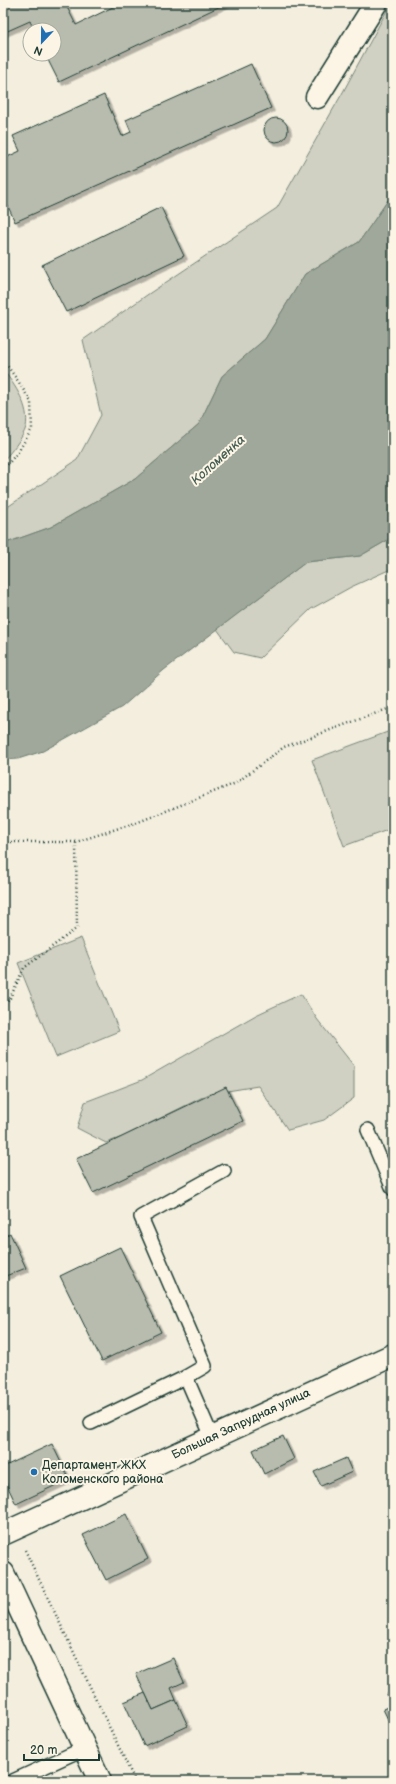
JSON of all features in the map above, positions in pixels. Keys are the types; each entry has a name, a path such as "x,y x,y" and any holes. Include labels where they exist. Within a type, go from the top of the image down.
{"street":[{"path":"318,97 376,3"},
{"name":"Большая Запрудная улица","path":"9,1532 212,1437 393,1355"},
{"path":"3,1573 100,1781"}],"lane":[{"path":"368,1130 393,1189"},
{"path":"91,1423 186,1377 205,1366 140,1216 224,1171"},
{"path":"186,1377 212,1437"},
{"path":"13,1781 85,1748"}],"path":[{"path":"3,360 31,402 32,429 18,452 3,470"},
{"path":"3,842 76,842 141,821 236,783 284,747 393,707"},
{"path":"3,1008 10,998 24,968 77,928 76,842"},
{"path":"9,1532 135,1781"}],"shaded area":[{"path":"391,3 393,3 393,193 359,242 305,274 265,339 222,376 199,424 135,479 51,527 9,542 3,541 3,510 77,460 101,415 83,340 147,295 277,208 343,92"},
{"path":"3,370 12,382 24,404 27,419 26,427 22,436 3,461"},
{"path":"393,537 393,568 351,587 311,609 260,658 234,652 217,629 306,562 360,556"},
{"path":"393,730 393,828 344,846 312,760"},
{"path":"81,938 119,1031 56,1057 18,963"},
{"path":"301,994 317,1019 354,1066 354,1098 324,1120 288,1130 258,1086 209,1094 122,1137 106,1143 77,1128 85,1102 142,1080 256,1015"}],"water":[{"name":"Коломенка","path":"393,193 393,537 360,556 306,562 164,670 122,707 43,751 18,759 3,760 3,541 9,542 51,527 135,479 199,424 222,376 265,339 305,274 359,242"}],"building":[{"path":"3,3 65,3 76,25 121,3 227,3 59,82 49,62 62,62 62,22 22,22 22,25 3,33"},
{"path":"251,64 271,108 15,222 3,195 3,159 20,151 13,136 104,95 122,136 131,132 126,120"},
{"path":"276,118 285,121 288,130 285,139 276,142 267,139 264,130 267,121"},
{"path":"161,207 184,256 66,312 42,265"},
{"path":"226,1087 243,1121 93,1193 76,1159"},
{"path":"10,1233 26,1268 3,1277 3,1237"},
{"path":"120,1247 161,1332 102,1361 60,1276"},
{"path":"283,1436 294,1459 264,1474 253,1450"},
{"name":"Департамент ЖКХ Коломенского района","path":"52,1444 69,1479 16,1504 3,1477 3,1467"},
{"path":"346,1458 352,1472 321,1486 314,1472"},
{"path":"126,1514 148,1559 106,1580 83,1535"},
{"path":"173,1658 184,1682 171,1688 176,1700 153,1710 136,1674"},
{"path":"393,1692 393,1730 383,1709 392,1705 387,1694"},
{"path":"145,1693 153,1710 176,1700 188,1726 144,1746 124,1702"}],"place":[{"name":"Департамент ЖКХ Коломенского района","path":"34,1472"}]}
